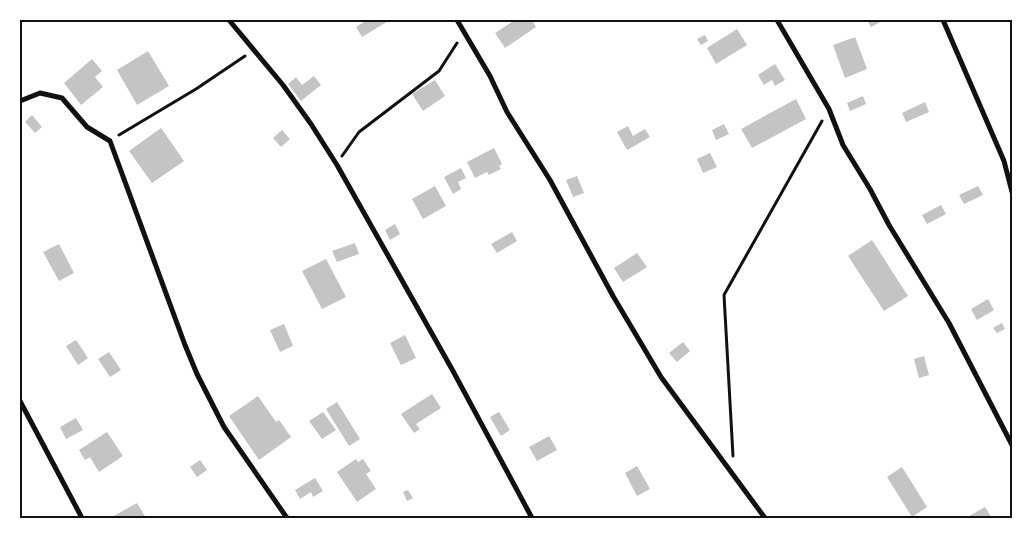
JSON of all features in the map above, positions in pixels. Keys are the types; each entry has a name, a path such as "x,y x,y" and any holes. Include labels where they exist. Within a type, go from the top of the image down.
{"street":[{"path":"229,20 283,85 337,165 453,371 532,518"},
{"path":"457,20 490,76 507,112 550,180 613,296 662,377 765,518"},
{"path":"777,20 829,109 843,145 949,323 1012,445"},
{"path":"942,20 1004,161 1012,192"},
{"path":"20,101 40,92 62,98 88,127 110,141 184,345 197,374 224,427 287,518"},
{"path":"20,401 82,518"}],"path":[{"path":"337,165 359,132 439,71 464,31"},
{"path":"110,141 196,89 255,50"},
{"path":"735,478 724,295 829,109"}],"building":[{"path":"367,20 390,20 362,37 356,27"},
{"path":"515,20 532,20 536,27 505,48 495,33"},
{"path":"867,20 884,20 871,27"},
{"path":"737,29 747,45 716,64 707,48"},
{"path":"705,35 708,41 701,45 697,39"},
{"path":"855,37 867,69 845,78 833,45"},
{"path":"148,51 169,86 137,105 117,70"},
{"path":"92,59 102,71 95,77 103,87 81,105 64,83"},
{"path":"775,64 785,80 775,86 772,80 764,85 758,75"},
{"path":"314,76 321,85 301,101 288,84 296,77 302,85"},
{"path":"435,80 445,96 423,111 412,94"},
{"path":"863,96 866,104 850,111 847,103"},
{"path":"796,99 806,119 752,148 741,129"},
{"path":"925,102 929,112 906,122 902,113"},
{"path":"32,115 42,127 35,133 25,122"},
{"path":"724,124 729,134 716,140 712,130"},
{"path":"628,126 633,136 645,129 650,137 627,150 617,132"},
{"path":"161,128 184,161 152,183 129,151"},
{"path":"282,130 290,139 281,147 273,138"},
{"path":"494,148 502,164 499,166 501,169 489,175 487,172 475,178 467,162"},
{"path":"710,153 717,167 703,173 697,159"},
{"path":"461,168 466,178 458,182 461,189 453,194 444,177"},
{"path":"577,176 584,193 573,197 566,180"},
{"path":"435,186 446,206 423,219 412,199"},
{"path":"978,186 983,195 964,204 959,195"},
{"path":"941,205 946,214 927,224 922,215"},
{"path":"395,224 400,234 390,240 385,230"},
{"path":"512,232 517,241 497,253 491,244"},
{"path":"872,240 908,296 884,311 848,256"},
{"path":"355,243 359,254 337,262 332,251"},
{"path":"59,244 74,273 59,281 43,252"},
{"path":"637,253 647,267 623,282 614,268"},
{"path":"326,259 346,297 322,309 302,271"},
{"path":"988,299 994,310 977,320 971,309"},
{"path":"1002,323 1005,329 997,333 993,328"},
{"path":"284,324 293,346 280,352 270,330"},
{"path":"405,335 416,358 401,365 390,343"},
{"path":"76,340 88,358 78,365 66,346"},
{"path":"683,342 690,351 677,362 669,353"},
{"path":"109,352 121,370 110,377 98,359"},
{"path":"924,356 929,375 919,378 914,359"},
{"path":"432,394 441,408 416,424 420,429 414,433 401,414"},
{"path":"258,396 276,422 279,420 291,437 259,460 229,416"},
{"path":"337,402 360,439 349,446 326,409"},
{"path":"323,412 336,430 322,439 309,421"},
{"path":"499,412 510,430 501,436 490,417"},
{"path":"76,418 83,430 66,439 60,427"},
{"path":"107,432 123,456 99,472 90,457 85,460 79,450"},
{"path":"549,436 557,450 537,461 529,447"},
{"path":"356,459 358,462 363,459 371,471 366,474 376,489 357,502 337,472"},
{"path":"200,460 207,470 197,477 190,467"},
{"path":"637,466 650,489 637,496 625,473"},
{"path":"902,467 927,507 912,517 887,477"},
{"path":"315,478 323,491 313,497 311,492 300,499 295,490"},
{"path":"408,490 413,498 407,501 403,492"},
{"path":"137,503 146,518 110,518"},
{"path":"985,507 992,518 966,518"}]}
